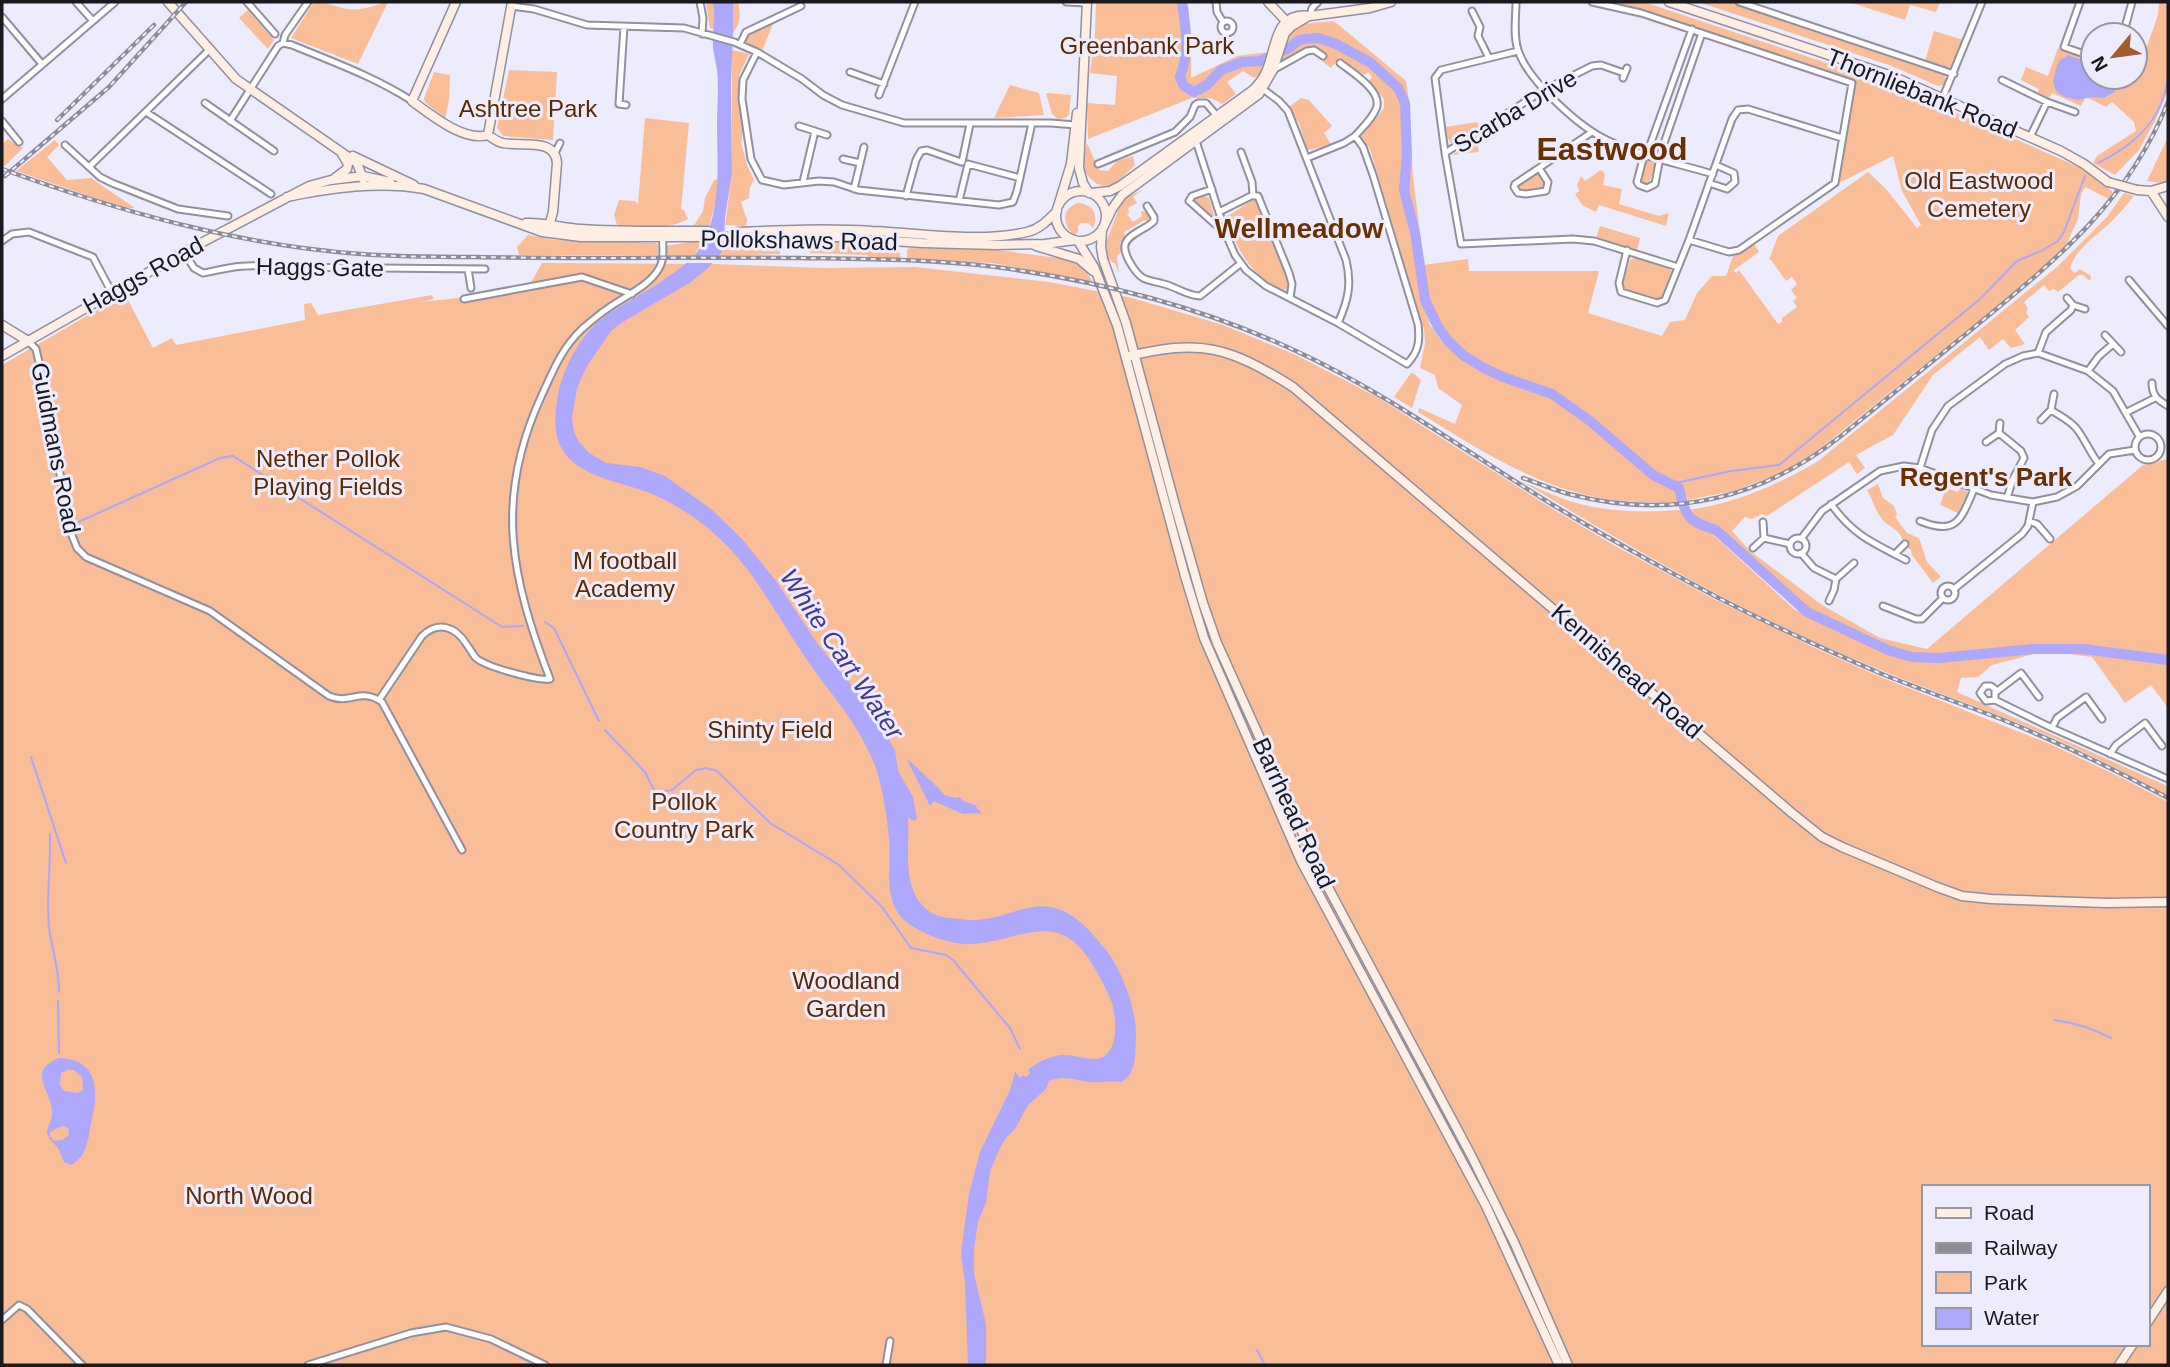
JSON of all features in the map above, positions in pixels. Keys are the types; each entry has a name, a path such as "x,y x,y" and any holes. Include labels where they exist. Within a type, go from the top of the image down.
{"main road":[{"path":"168,2 236,79 357,163 363,181"},
{"path":"456,2 412,101 453,128 480,137 488,135 502,143 547,146 555,153 557,163 550,226"},
{"path":"1087,2 1078,125 1056,221 1065,235 1076,241 1091,239 1103,228 1122,195 1217,116 1261,87"},
{"path":"1268,2 1289,23"},
{"path":"1057,208 1066,196 1073,192 1090,193 1116,189 1249,102 1274,63 1277,46 1289,23 1310,16 1370,8 1391,2"},
{"name":"Thornliebank Road","path":"1669,2 1892,76 1944,97 2073,157 2108,182 2151,191 2168,186"},
{"path":"488,135 512,4"},
{"path":"1078,125 1079,168 1090,193 1100,200 1104,207 1106,220 1103,228"},
{"path":"331,180 348,169 341,151"},
{"path":"341,151 424,189"},
{"name":"Haggs Road","path":"2,356 184,252 309,186 331,180 363,181"},
{"name":"Pollokshaws Road","path":"363,181 424,189 542,232 570,236 738,234 933,244 1034,245 1076,241"},
{"name":"Haggs Road","path":"287,197 363,181"},
{"path":"2151,191 2168,217"},
{"name":"Pollokshaws Road","path":"738,234 850,230 960,236 999,235 1036,229 1057,208"},
{"name":"Pollokshaws Road","path":"524,224 663,235"},
{"name":"Barrhead Road","path":"1103,228 1103,260 1136,355 1151,433 1198,620 1306,871 1481,1194 1559,1365"},
{"name":"Barrhead Road","path":"1076,241 1100,279 1114,314 1217,643 1323,878 1514,1241 1568,1365"},
{"path":"1034,245 1079,258 1100,279"},
{"path":"2,325 28,341"},
{"name":"Kennishead Road","path":"1126,357 1182,346 1216,350 1248,360 1293,387 1792,813 1832,842 1962,895 1991,899 2107,903 2168,902"},
{"path":"1231,700 1241,696"},
{"path":"2149,1320 2168,1291"},
{"path":"2119,1365 2132,1346"}],"street":[{"path":"76,2 93,21"},
{"path":"2,99 115,2"},
{"path":"247,2 275,34"},
{"path":"283,43 285,35 307,2"},
{"path":"700,2 702,34"},
{"path":"879,95 915,2"},
{"path":"1066,2 1087,2"},
{"path":"1216,2 1217,12 1223,22"},
{"path":"1310,16 1311,8 1318,2"},
{"path":"1516,2 1516,40 1524,63 1544,90 1592,132 1611,143 1713,174"},
{"path":"1592,2 1641,13 1852,83 1835,183 1739,250 1729,252 1689,240"},
{"path":"1739,2 1954,74"},
{"path":"1944,97 1982,2"},
{"path":"2079,52 2064,47 2080,2"},
{"path":"2122,2 2132,3 2127,21"},
{"path":"512,4 587,26 684,28 737,43 757,52 842,105 904,123 1078,125"},
{"path":"737,43 746,32 801,6"},
{"path":"1472,10 1480,27 1478,36 1489,58"},
{"path":"2,17 42,64"},
{"path":"623,105 624,26"},
{"path":"1692,29 1646,154 1637,182 1639,185 1647,188 1655,184 1702,33"},
{"path":"230,121 278,46 283,43 292,44 358,72 412,101"},
{"path":"89,167 209,50"},
{"path":"1274,63 1307,51 1314,50 1323,56"},
{"path":"1518,51 1438,72 1435,84 1461,244 1597,241 1678,267"},
{"path":"757,52 742,85 742,99 751,159 762,180 784,185 834,182 854,189 906,196 1007,204 1013,202 1032,123"},
{"path":"1307,158 1355,136 1377,108 1377,99 1372,89 1340,63"},
{"name":"Scarba Drive","path":"1445,153 1544,90 1597,64 1624,73"},
{"path":"850,72 884,84"},
{"path":"2002,80 2075,112"},
{"path":"1261,87 1288,111 1349,272 1348,296 1338,323"},
{"path":"2030,137 2047,102"},
{"path":"205,103 274,151"},
{"path":"1098,164 1175,132 1191,117 1198,103 1206,103 1217,116"},
{"path":"1627,250 1619,283 1622,292 1657,303 1665,300 1735,113 1741,108 1842,138"},
{"path":"146,112 271,194"},
{"path":"2,121 19,142"},
{"path":"959,201 970,124"},
{"path":"799,126 827,135"},
{"path":"803,182 815,131"},
{"path":"1539,168 1548,182 1546,191 1526,194 1518,192 1515,184 1592,132"},
{"path":"1194,137 1226,234 1240,264 1258,281 1338,323 1407,364 1418,352 1418,324 1367,156 1355,136"},
{"path":"555,153 560,143"},
{"path":"65,145 100,177 112,183 178,209 228,216"},
{"path":"854,189 864,147"},
{"path":"906,196 916,160 921,151 927,150 1020,178"},
{"path":"1241,152 1254,195 1259,198 1289,273 1292,284 1290,298"},
{"path":"843,159 860,163"},
{"path":"1709,183 1727,188 1735,182 1732,170 1716,165"},
{"path":"1212,189 1192,196 1189,201 1226,234"},
{"path":"1219,212 1254,195"},
{"path":"1147,206 1154,221 1127,239 1124,247 1132,265 1143,278 1200,296 1240,264"},
{"path":"2,242 15,233 29,232 93,257 113,293"},
{"path":"463,850 379,700 422,636 440,626 451,628 463,638 476,658 495,667 542,680 550,679 532,631 516,568 512,499 520,457 536,410 565,347 583,328 651,277 660,266 663,235"},
{"name":"Haggs Gate","path":"184,252 194,268 203,273 225,267 257,265 485,269"},
{"path":"468,269 471,288"},
{"path":"464,299 582,277 632,293"},
{"path":"2129,280 2168,325"},
{"path":"2067,298 2073,305 2085,309"},
{"path":"2038,354 2048,329 2071,310 2073,305"},
{"path":"2105,335 2121,352"},
{"name":"Guidmans Road","path":"28,341 36,349 69,528 80,552 210,611 329,696 341,700 366,695 379,700"},
{"path":"2088,370 2113,344"},
{"path":"1920,468 1933,430 1948,406 2005,364 2023,356 2038,354 2088,370 2113,391 2139,436"},
{"path":"2152,383 2155,398 2168,406"},
{"path":"2041,420 2051,410 2054,394"},
{"path":"2127,412 2155,398"},
{"path":"2051,410 2068,420 2077,430 2099,464"},
{"path":"1986,442 1999,433 2000,423"},
{"path":"1999,433 2021,451 2024,457 2007,498"},
{"path":"2139,436 2152,434 2160,441 2168,441"},
{"path":"2139,436 2135,444 2139,457 2153,459 2160,453 2168,452"},
{"path":"2160,441 2160,453"},
{"path":"1801,539 1812,521 1831,504 1880,471 1904,466 1920,468 1974,489 2033,502 2057,497 2077,486 2109,454 2135,450"},
{"path":"1920,521 1934,530 1951,526 1960,518 1974,489"},
{"path":"1943,598 1953,598 1954,589 2022,534 2029,521 2033,502"},
{"path":"1831,504 1843,522 1860,536 1906,560"},
{"path":"2029,521 2037,524 2050,539"},
{"path":"1763,522 1764,538"},
{"path":"1764,538 1790,544"},
{"path":"1753,548 1764,538"},
{"path":"1790,544 1801,539"},
{"path":"1801,539 1805,545 1805,550 1801,553"},
{"path":"1790,544 1791,549 1801,553 1814,568 1836,579"},
{"path":"1895,554 1905,544"},
{"path":"1829,601 1836,579 1854,563"},
{"path":"1943,598 1942,589 1948,586 1954,589"},
{"path":"1883,606 1922,619 1943,598"},
{"path":"1995,700 1996,692 2021,673 2039,697"},
{"path":"1996,692 1991,686 1985,686 1980,693 1986,701 1995,700 2168,779"},
{"path":"2052,728 2056,718 2086,697 2102,719"},
{"path":"2110,754 2116,745 2145,723 2162,747"},
{"path":"2,1320 19,1305 27,1309 82,1365"},
{"path":"308,1365 411,1332 446,1327 491,1339 545,1365"},
{"path":"886,1365 890,1341"}],"green space":[{"path":"314,2 353,9 388,2 358,64 291,38"},
{"path":"706,2 738,2 740,18 733,33 710,28"},
{"name":"Greenbank Park","path":"1096,2 1187,2 1191,78 1237,56 1269,52 1262,73 1254,78 1243,71 1227,82 1236,94 1222,104 1211,98 1192,98 1088,139 1087,103 1115,105 1117,76 1090,73"},
{"name":"Old Eastwood Cemetery","path":"1608,2 1644,2 1892,85 2081,168 2113,192 2109,199 2085,187 2081,194 2078,219 2068,241 2071,242 2045,267 1821,448 1782,473 1733,491 1688,500 1679,486 1654,474 1586,416 1552,392 1475,359 1453,342 1439,323 1426,295 1407,184 1407,109 1424,265 1468,259 1469,271 1599,271 1588,313 1662,336 1670,322 1685,320 1697,293 1712,276 1726,276 1733,256 1754,244 1759,252 1734,270 1736,273 1739,270 1778,324 1782,322 1782,318 1797,307 1793,301 1797,298 1791,290 1797,284 1792,277 1786,281 1769,260 1778,236 1868,172 1886,189 1917,228 1921,225 1902,191 1893,156 1839,183 1856,81 1697,28"},
{"path":"1698,2 1731,2 1944,73 1946,79 1943,85 1938,86 1889,65"},
{"path":"1849,2 1940,2 1936,12 1910,5 1905,20"},
{"path":"2159,2 2168,2 2168,90 2139,150 2115,175 2093,163 2097,156 2136,131 2134,122 2112,102 2106,107 2086,97 2081,106 2052,93 2049,98 2038,93 2039,89 2021,80 2026,67 2048,76 2058,48 2079,56 2079,91 2149,91 2149,40 2158,15"},
{"path":"248,10 274,40 268,49 239,18"},
{"path":"1334,21 1406,81 1409,102 1402,105 1403,193 1420,292 1430,325 1443,343 1502,379 1550,397 1588,423 1652,477 1677,489 1681,501 1662,503 1612,500 1553,485 1498,460 1418,412 1419,408 1455,424 1462,405 1438,388 1435,375 1420,368 1425,343 1424,329 1370,149 1361,137 1384,108 1384,99 1369,81 1372,77 1368,72 1364,75 1339,58 1331,68 1322,61 1325,53 1319,50 1301,52 1278,65 1282,43 1294,28"},
{"path":"773,24 762,51 743,43 755,30"},
{"path":"1934,31 1963,40 1948,68 1925,61"},
{"path":"732,50 749,54 739,75 744,125 741,142 754,180 749,198 741,202 747,220 746,226 725,225 732,173"},
{"name":"Ashtree Park","path":"509,70 557,72 553,140 503,136 497,128"},
{"path":"434,72 450,75 445,119 425,102 424,98"},
{"path":"1010,85 1039,93 1044,115 994,118"},
{"path":"1046,93 1071,95 1069,115 1058,119 1052,114"},
{"path":"1301,98 1309,100 1332,126 1324,133 1331,144 1307,149 1299,123 1289,107"},
{"path":"645,118 689,123 681,209 688,219 680,223 644,227 617,225 614,215 619,200 635,201 638,204"},
{"path":"1477,122 1480,126 1456,143 1451,143 1448,139 1446,127"},
{"path":"2168,137 2168,181 2147,181"},
{"path":"1476,138 1479,152 1452,155"},
{"path":"8,139 23,148 5,166 2,165 2,144"},
{"path":"55,140 59,145 47,157 67,180 91,178 135,208 124,208 16,171"},
{"path":"1087,143 1099,170 1108,171 1117,161 1133,156 1135,165 1111,185 1099,185 1085,172"},
{"path":"1648,159 1656,164 1648,186 1639,181"},
{"path":"1601,170 1605,174 1603,185 1622,189 1619,204 1659,216 1669,213 1666,226 1599,205 1596,212 1582,205 1575,194 1579,191 1577,185 1581,176 1585,181"},
{"path":"1537,174 1546,185 1544,188 1534,192 1519,190 1519,185"},
{"path":"717,179 717,199 709,226 693,227 703,211 705,198 714,180"},
{"path":"1144,189 1133,197 1137,203 1128,208 1127,214 1133,222 1142,216 1143,211 1151,218 1148,223 1145,220 1124,232 1125,236 1120,244 1121,252 1117,256 1119,274 1115,263 1107,257 1106,242 1121,203"},
{"path":"2124,193 2134,196 2111,222 2082,248 2070,268 2075,273 2080,269 2091,276 2090,281 2079,275 2058,292 2054,289 2049,291 2044,285 2024,302 2029,317 2015,330 2025,344 2011,348 2003,339 1989,350 1980,337 1933,375 1893,435 1856,455 1865,468 1857,474 1849,462 1767,516 1762,514 1752,519 1745,517 1732,531 1750,551 1822,605 1880,638 1927,649 2143,465 2168,459 2168,708 2151,685 2125,703 2092,657 2045,651 1992,665 1978,677 1961,678 1957,692 2165,785 2168,787 2168,796 2050,737 1863,663 1760,616 1640,551 1523,482 1583,505 1638,511 1680,510 1689,522 1710,532 1795,610 1906,660 1976,658 2032,652 1995,650 1926,655 1900,651 1808,610 1717,529 1703,525 1686,510 1721,504 1754,493 1817,462 2058,266 2107,217"},
{"path":"1204,196 1209,198 1215,219 1194,200"},
{"path":"1252,200 1257,201 1286,277 1288,287 1285,290 1264,279 1255,270 1235,239 1228,216"},
{"path":"1078,203 1091,208 1095,219 1093,228 1088,223 1081,223 1074,235 1067,226 1065,217 1069,209"},
{"path":"1600,226 1640,238 1637,250 1596,238"},
{"path":"528,235 555,240 656,243 658,255 519,255 517,247"},
{"path":"703,240 694,256 664,256 666,246"},
{"path":"725,242 780,245 780,254 719,256"},
{"path":"828,242 896,247 901,259 810,253 810,247 825,247"},
{"path":"909,248 997,250 1058,258 1075,263 1086,271 1093,283 993,263 907,259"},
{"path":"1636,258 1669,268 1673,273 1664,297 1658,299 1622,287 1630,260"},
{"name":"Pollok Country Park","path":"542,263 915,267 1049,282 1132,298 1223,325 1296,355 1377,397 1551,508 1714,599 1883,678 2050,744 2168,802 2168,1365 2,1365 2,365 125,294 153,348 172,338 176,345 305,320 304,304 311,303 318,315 432,295 434,299 422,302 477,296 529,286"},
{"path":"1411,373 1421,380 1412,408 1394,397"},
{"path":"1878,484 1883,498 1894,506 1897,514 1895,517 1907,533 1919,538 1927,562 1941,577 1933,583 1898,532 1878,513 1867,490"},
{"path":"1946,488 1958,492 1960,488 1967,492 1968,495 1958,513 1940,505"}],"water":[{"path":"713,2 733,2 732,173 722,252 691,282 611,331 587,366 577,388 572,418 574,432 589,453 606,463 640,467 665,476 711,509 742,539 776,581 817,643 872,711 895,750 898,771 913,797 917,819 913,821 908,817 910,881 914,893 930,912 948,918 970,920 987,919 1028,908 1052,907 1082,923 1112,959 1123,979 1131,1002 1136,1034 1133,1068 1130,1073 1121,1082 1091,1082 1065,1078 1049,1081 1046,1089 1028,1105 1015,1129 1005,1139 990,1171 986,1203 978,1221 974,1249 974,1274 986,1324 986,1365 968,1365 961,1253 969,1194 980,1152 1010,1090 1015,1072 1020,1078 1023,1075 1026,1077 1030,1073 1028,1070 1048,1058 1068,1055 1097,1059 1111,1049 1115,1022 1107,992 1091,962 1078,946 1065,936 1038,932 962,944 929,935 903,919 896,910 890,891 887,823 881,785 873,760 856,728 753,577 734,553 700,522 661,498 579,467 561,447 557,435 558,394 569,362 581,341 604,317 688,262 699,249 708,230 716,201 718,170 718,84 713,48"},
{"path":"2068,55 2079,59 2079,91 2115,92 2103,98 2078,100 2065,97 2056,91 2053,82 2060,60"},
{"path":"906,758 944,795 960,797 963,801 975,805 982,814 963,814 934,801 930,806"},
{"path":"59,1058 81,1064 88,1070 95,1087 87,1144 81,1156 71,1165 64,1162 47,1132 52,1111 42,1075 49,1063","holes":["74,1070 82,1077 83,1090 78,1093 64,1091 60,1085 61,1073","62,1126 68,1128 69,1135 54,1141 50,1132"]}],"pier":[{"path":"689,256 723,256 717,263 681,263"}],"waterway":[{"path":"1182,2 1186,49 1180,77 1184,86 1194,92 1207,85 1221,70 1242,62 1260,61 1289,48 1299,40 1319,38 1371,63 1398,88 1405,103 1407,154 1404,190 1415,233 1425,300 1448,341 1464,356 1484,368 1552,394 1590,421 1653,475 1679,488 1686,512 1693,520 1716,530 1807,612 1888,650 1912,657 1939,658 2033,649 2083,649 2168,660"},
{"path":"2098,163 2124,148 2154,118 2161,105 2168,76"},
{"path":"1671,484 1731,471 1779,465 1980,299 2017,261 2058,241 2085,176"},
{"path":"74,524 220,458 233,456 502,627 523,626"},
{"path":"545,622 554,628 599,721"},
{"path":"605,730 645,772 654,790 672,790 696,770 706,768 717,771 770,823 839,865 882,907 911,948 946,955 953,960 1010,1028 1020,1049"},
{"path":"31,757 66,863"},
{"path":"50,834 48,915 59,992"},
{"path":"58,1001 59,1053"},
{"path":"2054,1020 2084,1026 2111,1038"},
{"path":"1257,1350 1265,1365"}],"railway":[{"path":"5,176 109,87 186,2"},
{"path":"57,120 154,25"},
{"path":"1523,478 1569,494 1606,502 1678,504 1712,499 1746,489 1778,476 1810,458 1841,436 1977,325 2062,252 2088,226 2133,170 2152,138 2168,102"},
{"path":"2,169 90,199 178,224 269,243 315,249 418,257 800,258 972,264 1073,280 1187,309 1260,335 1363,385 1593,529 1756,617 1882,674 2044,737 2168,798"}],"district":[{"name":"Eastwood","path":"1612,149"},
{"name":"Wellmeadow","path":"1299,228"},
{"name":"Regent's Park","path":"1986,477"}],"park label":[{"name":"Nether Pollok Playing Fields","path":"328,472"},
{"name":"M football Academy","path":"625,574"},
{"name":"Shinty Field","path":"770,729"},
{"name":"Woodland Garden","path":"846,994"},
{"name":"North Wood","path":"249,1195"}],"water label":[{"name":"White Cart Water","path":"842,654"}]}
